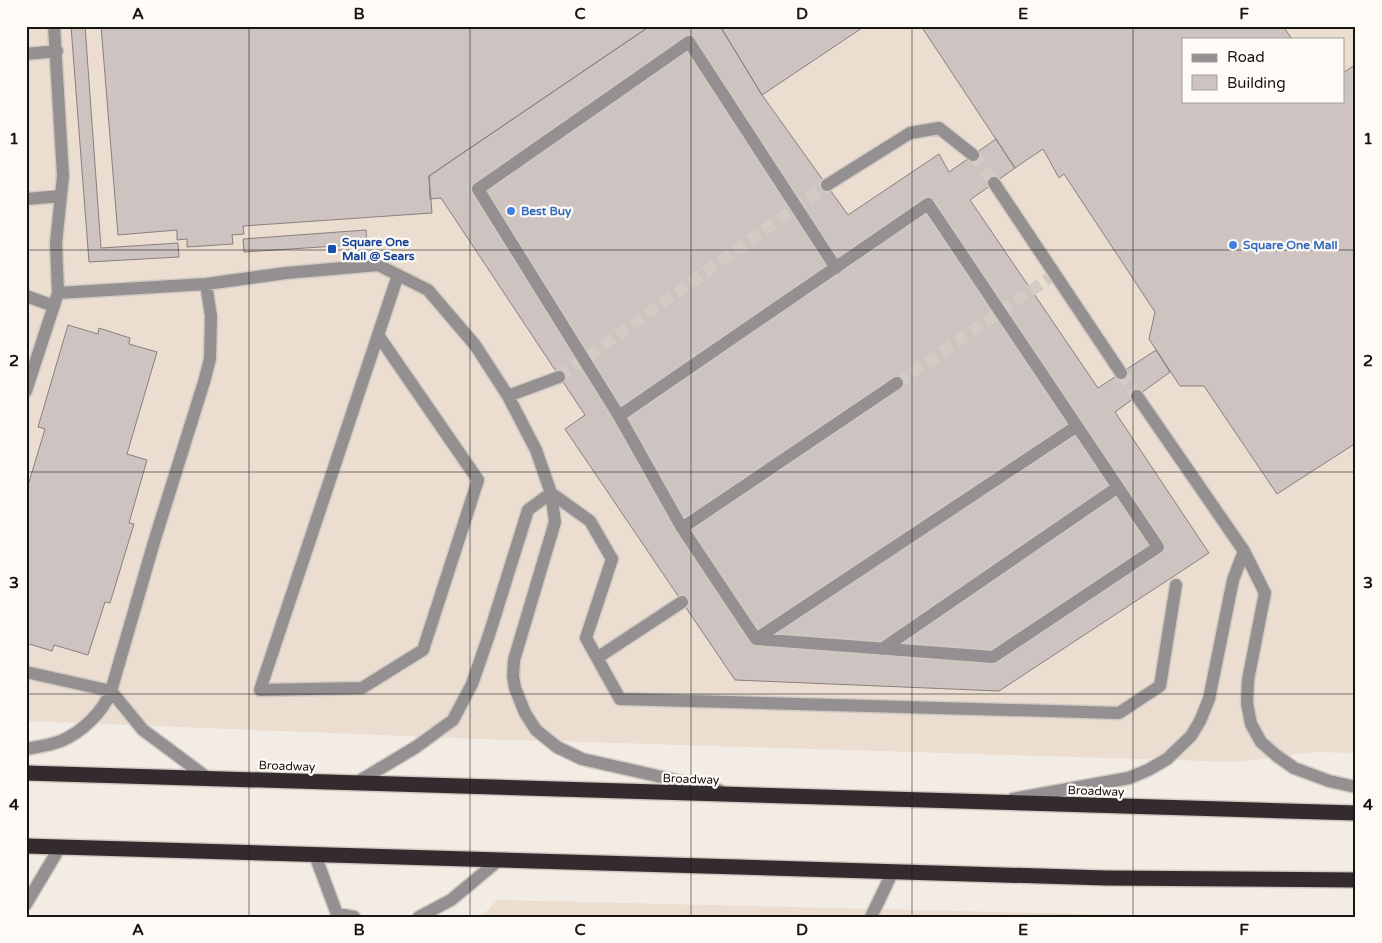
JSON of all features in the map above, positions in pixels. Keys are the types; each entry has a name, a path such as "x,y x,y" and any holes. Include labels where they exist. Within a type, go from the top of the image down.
{"highway":[{"name":"Broadway","path":"26,773 1356,813"},
{"path":"26,846 1106,878 1356,880"}],"lane":[{"path":"26,391 58,293 56,243 63,176 54,26"},
{"path":"756,639 682,528 619,416 478,189 689,42 836,268"},
{"path":"26,54 57,52"},
{"path":"827,186 910,133 939,128 974,155"},
{"path":"994,183 1121,373"},
{"path":"26,198 61,196"},
{"path":"619,416 928,204 1158,547 993,657 756,639"},
{"path":"58,293 206,284 286,273 378,265 428,290 475,345 508,396 536,450 551,493 554,522 514,660 513,676 515,688 525,713 536,730 557,747 582,759 743,795"},
{"path":"378,335 478,480 423,650 362,688 260,690 272,653 378,335 398,275"},
{"path":"26,749 61,741 93,718 107,702 210,359 211,316 206,284"},
{"path":"26,296 54,306"},
{"path":"508,396 559,376"},
{"path":"682,528 897,383"},
{"path":"1137,396 1244,551 1265,593 1248,680 1247,703 1251,724 1261,742 1276,756 1294,768 1329,781 1356,787"},
{"path":"756,639 1077,426"},
{"path":"882,649 1118,487"},
{"path":"551,493 590,521 612,559 586,638 620,699 1119,714 1160,686 1176,585"},
{"path":"356,783 416,747 453,720 472,684 528,510 551,493"},
{"path":"990,803 1129,778 1167,759 1180,748 1191,736 1210,699 1233,580 1244,551"},
{"path":"597,658 682,602"},
{"path":"26,672 111,691 143,730 209,778"},
{"path":"26,904 60,847"},
{"path":"315,855 337,914 354,917"},
{"path":"419,917 451,900 499,860"},
{"path":"871,917 893,871"}],"shaded area":[{"path":"26,26 1356,26 1356,753 1314,752 1238,762 480,739 26,721"},
{"path":"497,900 1212,917 481,917"}],"building":[{"path":"71,26 85,26 101,248 178,243 179,257 89,262"},
{"path":"101,26 650,26 429,176 432,213 243,226 244,234 232,235 233,244 187,247 187,239 177,240 177,230 118,235"},
{"path":"650,26 720,26 762,95 848,215 939,154 949,172 996,139 1015,168 970,200 1098,388 1156,350 1170,372 1115,412 1209,553 999,691 735,680 565,429 585,415 441,198 430,199 429,176"},
{"path":"720,26 865,26 762,95"},
{"name":"Square One Mall","path":"921,26 1283,26 1291,38 1182,38 1182,102 1344,102 1344,72 1356,64 1356,443 1277,494 1204,386 1180,386 1149,339 1155,312 1064,174 1059,178 1043,149 1015,168"},
{"path":"366,230 367,244 244,252 243,239"},
{"path":"68,325 98,334 99,328 130,338 129,344 157,352 127,454 147,460 129,523 134,524 110,603 105,602 88,655 54,645 52,651 26,643 26,492 45,429 38,427"}],"tunnel":[{"path":"973,155 994,183"},
{"path":"559,377 827,185"},
{"path":"897,383 1055,274"},
{"path":"1121,373 1137,396"}],"place":[{"name":"Best Buy","path":"511,211"},
{"name":"Square One Mall","path":"1233,245"},
{"name":"Square One Mall @ Sears","path":"332,249"}]}
